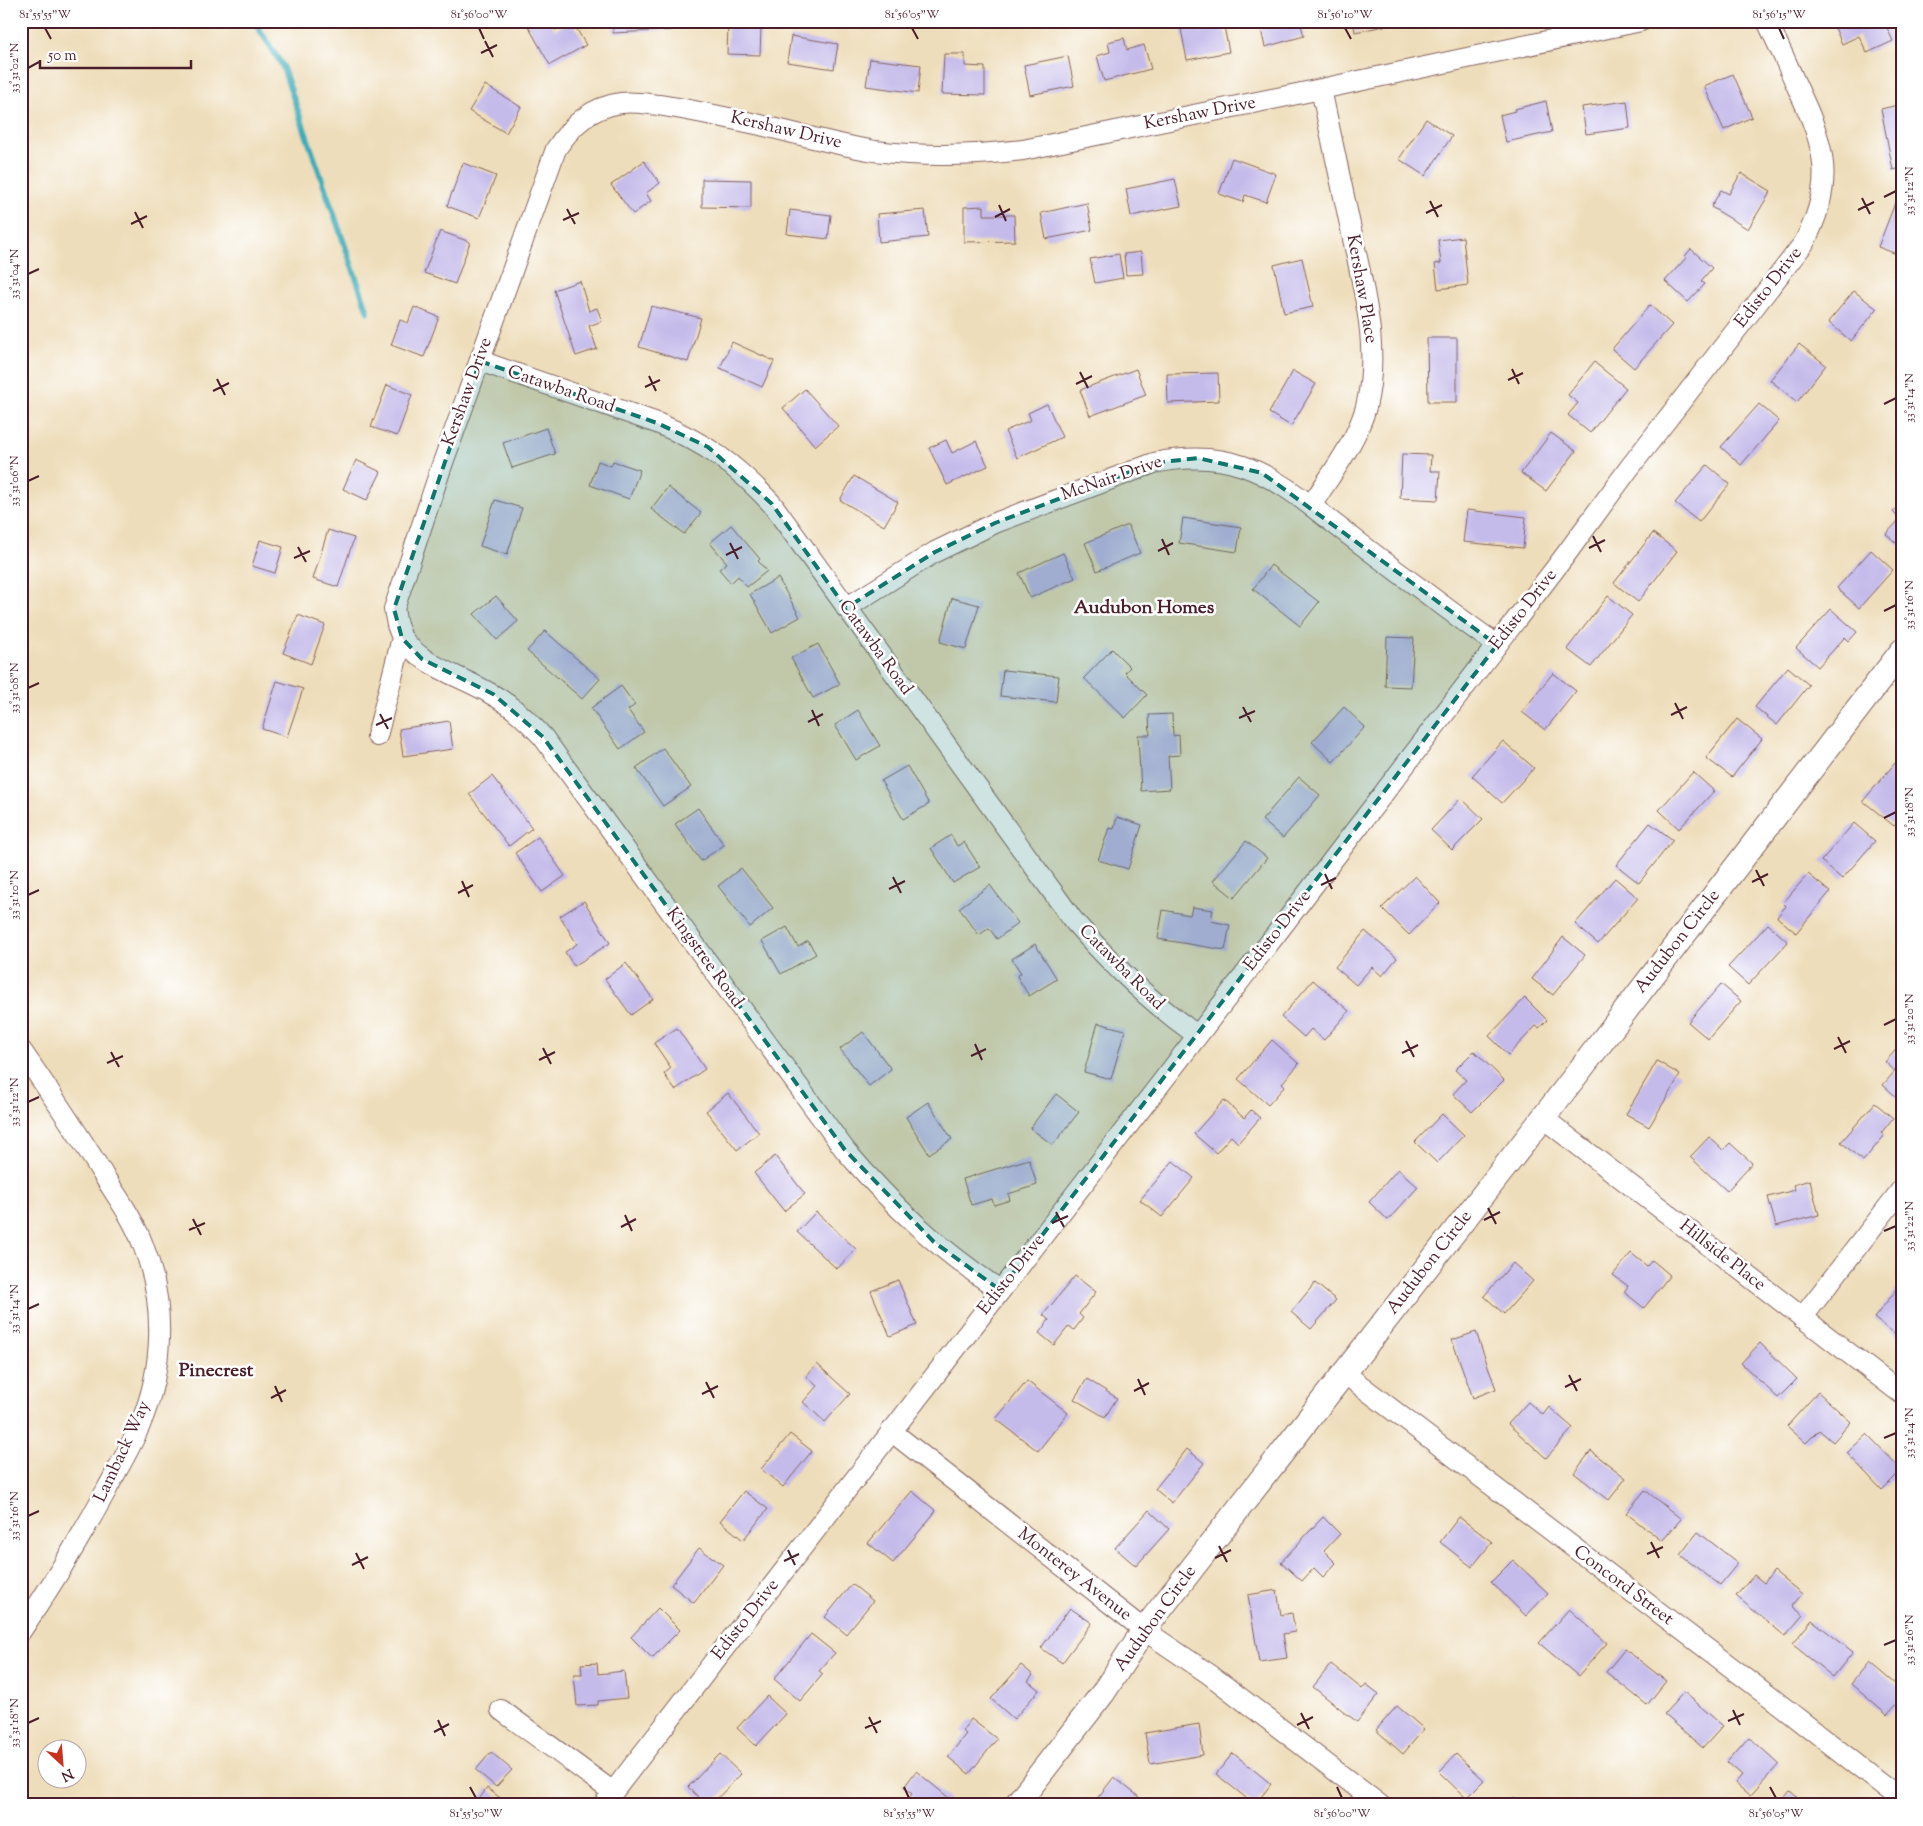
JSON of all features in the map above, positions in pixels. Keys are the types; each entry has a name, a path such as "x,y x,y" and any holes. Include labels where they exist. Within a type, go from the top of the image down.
{"street":[{"name":"Kershaw Drive","path":"402,638 394,609 441,468 556,150 565,135 576,123 591,113 606,106 632,102 692,110 873,150 948,156 986,154 1023,150 1641,21"},
{"name":"Edisto Drive","path":"608,1798 1280,929 1630,467 1804,243 1814,225 1824,185 1824,164 1821,144 1815,124 1767,21"},
{"name":"Kershaw Place","path":"1311,506 1357,432 1369,392 1372,359 1368,315 1321,89"},
{"name":"Catawba Road","path":"480,361 657,423 683,434 708,447 745,476 772,504 1073,920 1131,983 1164,1012 1197,1035"},
{"name":"McNair Drive","path":"846,608 935,552 995,523 1154,463 1175,459 1198,458 1242,465 1262,473 1311,506 1496,645"},
{"path":"377,736 402,638"},
{"name":"Kingstree Road","path":"402,638 411,650 422,659 493,694 512,706 543,737 845,1150 902,1213 967,1268 1000,1290"},
{"name":"Audubon Circle","path":"1016,1805 1103,1693 1144,1630 1543,1118 1902,651"},
{"name":"Lamback Way","path":"21,1050 68,1118 132,1221 143,1244 151,1270 160,1322 156,1376 140,1426 92,1517 21,1631"},
{"name":"Hillside Place","path":"1543,1118 1902,1394"},
{"path":"1802,1318 1902,1189"},
{"name":"Concord Street","path":"1344,1373 1761,1690 1902,1800"},
{"name":"Monterey Avenue","path":"891,1431 1144,1630 1209,1674 1380,1805"},
{"path":"501,1710 608,1798"}],"highlighted area":[{"path":"480,361 657,423 708,447 772,504 846,608 935,552 995,523 1154,463 1198,458 1262,473 1497,645 1000,1290 934,1242 845,1150 543,737 493,694 422,659 402,638 394,609"}],"building":[{"path":"525,21 550,21 555,30 572,21 586,45 550,65"},
{"path":"613,21 671,21 672,30 613,33"},
{"path":"1223,21 1229,52 1187,60 1181,29"},
{"path":"1259,21 1300,21 1304,36 1265,47"},
{"path":"1353,21 1404,21 1404,22 1355,32"},
{"path":"1832,21 1884,21 1893,41 1867,53 1859,36 1842,44"},
{"path":"728,26 761,27 760,55 727,54"},
{"path":"791,36 838,44 834,69 787,62"},
{"path":"1124,38 1127,50 1144,45 1151,69 1104,81 1097,56 1110,52 1108,42"},
{"path":"944,54 965,54 965,66 985,67 985,95 942,94"},
{"path":"1068,56 1074,86 1030,95 1024,65"},
{"path":"870,59 921,65 918,93 866,86"},
{"path":"1733,74 1752,117 1724,130 1704,86"},
{"path":"485,85 521,107 506,133 469,111"},
{"path":"1546,101 1552,132 1506,142 1500,115"},
{"path":"1627,101 1630,128 1586,134 1582,107"},
{"path":"1902,104 1902,168 1893,170 1881,109"},
{"path":"1426,119 1452,136 1425,176 1399,159"},
{"path":"1232,158 1276,174 1266,202 1245,195 1243,202 1219,194"},
{"path":"644,161 660,183 646,193 651,201 633,214 611,185"},
{"path":"463,163 496,176 479,218 447,206"},
{"path":"1741,173 1771,191 1748,229 1711,207 1721,190 1729,194"},
{"path":"702,179 751,180 751,208 702,207"},
{"path":"1175,179 1181,206 1131,216 1126,189"},
{"path":"1087,203 1092,230 1046,239 1041,213"},
{"path":"1895,203 1902,205 1902,256 1878,247"},
{"path":"984,206 984,215 1014,215 1015,241 964,242 964,207"},
{"path":"790,210 831,215 828,239 787,234"},
{"path":"925,210 928,237 879,242 877,214"},
{"path":"440,231 470,242 455,284 424,273"},
{"path":"1463,237 1468,285 1438,289 1435,264 1441,263 1438,240"},
{"path":"1691,249 1712,268 1701,281 1705,284 1688,302 1665,281 1686,258 1685,256"},
{"path":"1141,252 1143,274 1126,275 1124,254"},
{"path":"1119,254 1123,278 1095,283 1090,259"},
{"path":"1302,258 1313,307 1284,313 1274,265"},
{"path":"580,281 589,311 597,308 602,321 589,326 597,349 576,356 554,290"},
{"path":"1854,291 1877,309 1851,341 1828,322"},
{"path":"1650,305 1672,325 1634,368 1612,349"},
{"path":"651,306 701,318 688,362 639,347"},
{"path":"414,307 439,317 424,357 391,345 400,320 408,323"},
{"path":"1427,338 1457,338 1457,402 1428,402"},
{"path":"732,342 774,361 762,387 720,368"},
{"path":"1799,344 1826,365 1797,402 1770,380"},
{"path":"1594,362 1626,388 1590,433 1568,415 1578,403 1568,395"},
{"path":"1136,369 1146,395 1090,416 1080,390"},
{"path":"1293,371 1316,384 1291,426 1269,413"},
{"path":"1218,373 1219,401 1168,403 1167,374"},
{"path":"387,385 412,395 397,436 371,427"},
{"path":"805,389 838,426 815,446 783,408"},
{"path":"1047,404 1062,437 1017,458 1005,431 1031,420 1028,413"},
{"path":"1759,404 1779,421 1741,465 1721,447"},
{"path":"546,428 555,454 512,468 503,443"},
{"path":"1551,433 1576,451 1546,491 1521,473"},
{"path":"946,440 952,453 976,441 988,466 947,485 929,448"},
{"path":"1402,454 1431,455 1430,471 1440,471 1438,500 1400,498"},
{"path":"356,460 381,472 367,500 343,489"},
{"path":"598,461 611,466 613,461 640,470 629,499 590,485"},
{"path":"1707,465 1730,484 1699,522 1675,503"},
{"path":"854,476 898,502 884,526 840,500"},
{"path":"668,487 701,513 684,534 651,509"},
{"path":"495,500 522,508 507,555 480,546"},
{"path":"1902,502 1902,548 1886,534 1900,519 1893,512"},
{"path":"1467,510 1526,517 1523,548 1463,542"},
{"path":"1183,518 1241,527 1237,552 1179,543"},
{"path":"731,525 760,559 758,561 767,571 747,587 738,576 731,583 719,569 727,563 710,543"},
{"path":"1128,525 1140,553 1097,571 1085,543"},
{"path":"328,530 354,538 338,587 313,579"},
{"path":"1653,533 1677,551 1638,602 1614,583"},
{"path":"260,540 283,547 275,573 252,566"},
{"path":"1871,550 1893,570 1859,608 1837,588"},
{"path":"1063,553 1075,578 1030,598 1019,573"},
{"path":"1271,565 1319,602 1300,626 1253,589"},
{"path":"778,578 800,617 772,633 750,594"},
{"path":"496,596 518,621 497,640 474,614"},
{"path":"1608,596 1632,615 1591,667 1567,649"},
{"path":"952,598 979,605 966,649 940,642"},
{"path":"1831,609 1857,632 1849,641 1845,637 1818,667 1796,648"},
{"path":"298,615 325,625 311,664 283,653"},
{"path":"545,631 600,679 582,699 527,651"},
{"path":"1387,637 1414,638 1411,687 1385,686"},
{"path":"818,644 840,684 813,698 791,658"},
{"path":"1112,649 1130,667 1125,673 1147,695 1125,718 1084,678"},
{"path":"1788,667 1809,685 1777,725 1755,707"},
{"path":"1003,670 1059,676 1056,702 1000,696"},
{"path":"1553,673 1576,691 1545,730 1522,712"},
{"path":"277,681 303,689 287,737 262,729"},
{"path":"621,686 635,705 628,710 644,732 620,749 591,708"},
{"path":"1344,707 1365,727 1333,762 1312,742"},
{"path":"858,710 880,746 856,760 835,725"},
{"path":"1172,714 1173,736 1179,735 1180,755 1168,756 1170,789 1141,791 1138,735 1150,735 1149,715"},
{"path":"1737,719 1762,739 1732,777 1706,758"},
{"path":"449,721 453,749 403,756 399,729"},
{"path":"1503,741 1534,768 1502,803 1472,776"},
{"path":"663,748 691,787 663,806 636,768"},
{"path":"1896,762 1902,767 1902,817 1894,826 1863,801"},
{"path":"907,766 929,804 903,819 881,781"},
{"path":"1693,772 1714,791 1679,829 1659,810"},
{"path":"492,776 532,828 509,846 469,794"},
{"path":"1299,777 1320,795 1283,838 1262,820"},
{"path":"1461,798 1483,819 1452,850 1431,830"},
{"path":"698,808 724,845 701,861 675,824"},
{"path":"1117,817 1142,825 1128,869 1098,860 1109,828 1114,829"},
{"path":"1650,823 1673,840 1639,883 1616,865"},
{"path":"1854,823 1875,841 1842,879 1821,861"},
{"path":"951,835 957,846 964,842 980,867 953,883 931,848"},
{"path":"538,837 565,876 542,892 515,853"},
{"path":"1246,841 1267,858 1234,898 1213,881"},
{"path":"741,868 773,908 750,927 718,886"},
{"path":"1808,874 1830,892 1796,933 1777,917 1786,906 1783,903"},
{"path":"1415,876 1440,903 1409,935 1382,908"},
{"path":"1615,878 1638,898 1598,944 1575,924"},
{"path":"990,885 1018,923 997,939 989,928 979,935 959,908"},
{"path":"584,901 610,943 574,966 565,952 577,944 560,916"},
{"path":"1192,907 1213,910 1211,921 1230,925 1225,950 1158,939 1163,910 1190,915"},
{"path":"1768,924 1788,942 1748,985 1728,967"},
{"path":"787,927 798,947 808,941 816,954 781,974 762,941"},
{"path":"1365,931 1397,958 1382,976 1372,967 1356,985 1335,967"},
{"path":"1563,937 1585,955 1553,995 1532,979"},
{"path":"1035,944 1057,979 1029,996 1017,976 1021,973 1012,959"},
{"path":"626,963 653,999 631,1015 605,979"},
{"path":"1313,980 1349,1011 1324,1040 1311,1029 1304,1037 1281,1017"},
{"path":"1721,984 1741,1001 1708,1039 1688,1022"},
{"path":"1525,998 1547,1020 1539,1028 1536,1026 1508,1055 1489,1036"},
{"path":"1098,1023 1125,1030 1111,1079 1084,1072"},
{"path":"677,1028 705,1069 675,1090 664,1074 671,1068 654,1043"},
{"path":"863,1032 891,1069 869,1086 840,1049"},
{"path":"1272,1040 1299,1064 1282,1083 1285,1086 1268,1105 1238,1079"},
{"path":"1902,1043 1902,1102 1883,1085 1895,1071 1885,1062"},
{"path":"1474,1051 1504,1080 1472,1112 1453,1094 1466,1080 1455,1070"},
{"path":"1657,1061 1680,1075 1649,1127 1626,1114"},
{"path":"728,1093 759,1133 737,1150 706,1111"},
{"path":"1056,1094 1079,1112 1053,1145 1030,1128"},
{"path":"1224,1100 1244,1118 1251,1110 1260,1118 1238,1143 1231,1136 1216,1153 1194,1134"},
{"path":"928,1102 952,1139 929,1154 906,1117"},
{"path":"1875,1103 1893,1118 1881,1133 1884,1136 1863,1161 1841,1142"},
{"path":"1442,1114 1464,1135 1437,1163 1415,1142"},
{"path":"1709,1137 1723,1150 1730,1143 1752,1163 1727,1191 1690,1157"},
{"path":"775,1156 805,1194 784,1211 754,1173"},
{"path":"1029,1159 1037,1185 1008,1194 1010,1200 994,1205 992,1199 971,1205 963,1179"},
{"path":"1173,1161 1194,1178 1162,1217 1140,1200"},
{"path":"1398,1169 1418,1187 1388,1220 1369,1202"},
{"path":"1810,1180 1819,1215 1776,1226 1768,1197 1795,1190 1793,1185"},
{"path":"816,1212 856,1249 837,1269 797,1232"},
{"path":"1631,1253 1647,1266 1652,1260 1670,1275 1644,1308 1624,1292 1628,1286 1613,1275"},
{"path":"1513,1263 1533,1281 1504,1314 1484,1296"},
{"path":"1075,1276 1096,1292 1079,1314 1083,1318 1074,1330 1069,1326 1054,1345 1039,1333 1049,1320 1043,1315"},
{"path":"898,1280 917,1325 890,1336 871,1291"},
{"path":"1315,1283 1336,1300 1311,1329 1291,1312"},
{"path":"1902,1283 1902,1330 1897,1336 1874,1318"},
{"path":"1476,1332 1496,1389 1473,1398 1452,1340"},
{"path":"1760,1343 1797,1379 1778,1398 1741,1363"},
{"path":"817,1364 850,1394 825,1422 803,1402 817,1386 806,1376"},
{"path":"1087,1379 1117,1398 1105,1417 1074,1399"},
{"path":"1027,1381 1068,1413 1038,1451 996,1419"},
{"path":"1818,1392 1851,1422 1833,1442 1819,1430 1806,1443 1787,1426"},
{"path":"1528,1402 1543,1415 1549,1407 1573,1428 1546,1458 1508,1424"},
{"path":"790,1434 812,1451 783,1487 761,1469"},
{"path":"1867,1434 1902,1470 1882,1490 1847,1453"},
{"path":"1187,1449 1204,1463 1172,1503 1155,1489"},
{"path":"1591,1451 1626,1478 1609,1500 1574,1473"},
{"path":"1645,1490 1681,1519 1662,1541 1626,1513"},
{"path":"744,1491 768,1509 743,1540 720,1521"},
{"path":"912,1491 936,1511 893,1563 868,1543"},
{"path":"1149,1510 1169,1529 1136,1566 1115,1548"},
{"path":"1323,1517 1340,1534 1324,1551 1336,1563 1323,1577 1314,1568 1302,1581 1281,1562"},
{"path":"1459,1517 1492,1542 1472,1567 1440,1542"},
{"path":"1698,1532 1738,1563 1720,1585 1680,1555"},
{"path":"699,1548 723,1565 694,1603 671,1585"},
{"path":"1513,1560 1548,1593 1526,1616 1491,1582"},
{"path":"1774,1571 1802,1594 1792,1606 1803,1615 1785,1636 1736,1596 1754,1575 1764,1583"},
{"path":"852,1584 873,1601 846,1634 825,1617"},
{"path":"1277,1590 1281,1615 1292,1613 1295,1632 1283,1634 1287,1658 1259,1662 1248,1595"},
{"path":"658,1608 680,1630 652,1658 631,1637"},
{"path":"1070,1608 1092,1623 1062,1663 1041,1648"},
{"path":"1569,1609 1607,1643 1578,1676 1539,1643"},
{"path":"1812,1620 1853,1652 1833,1677 1792,1644"},
{"path":"811,1634 835,1653 819,1671 823,1674 800,1701 774,1679"},
{"path":"1625,1649 1666,1681 1647,1705 1606,1672"},
{"path":"1869,1662 1902,1690 1902,1699 1887,1715 1851,1684"},
{"path":"597,1663 598,1674 624,1671 627,1698 598,1701 598,1705 577,1706 574,1674 582,1674 581,1664"},
{"path":"1331,1664 1362,1689 1366,1684 1379,1694 1357,1722 1313,1687"},
{"path":"1021,1665 1033,1675 1028,1681 1039,1690 1014,1719 991,1699"},
{"path":"1684,1692 1723,1726 1703,1748 1664,1714"},
{"path":"767,1696 786,1714 756,1746 737,1728"},
{"path":"1397,1706 1424,1729 1403,1754 1376,1730"},
{"path":"971,1719 997,1739 969,1774 948,1757 966,1734 962,1731"},
{"path":"1199,1724 1203,1755 1150,1764 1145,1733"},
{"path":"1749,1737 1779,1764 1750,1796 1735,1783 1742,1775 1727,1762"},
{"path":"491,1752 512,1770 496,1787 476,1770"},
{"path":"1233,1753 1271,1784 1255,1805 1216,1774"},
{"path":"720,1754 741,1774 711,1805 707,1805 688,1787"},
{"path":"1456,1754 1484,1780 1466,1798 1439,1772"},
{"path":"916,1771 949,1798 943,1805 904,1805 912,1794 904,1787"},
{"path":"1114,1777 1139,1797 1133,1805 1092,1805"},
{"path":"487,1788 507,1803 511,1799 519,1805 475,1805"},
{"path":"1790,1792 1805,1805 1779,1805"},
{"path":"1514,1798 1522,1805 1508,1805"}],"waterway":[{"path":"254,21 282,65 368,312"}],"district":[{"name":"Audubon Homes","path":"1144,608"},
{"name":"Pinecrest","path":"216,1371"}]}
